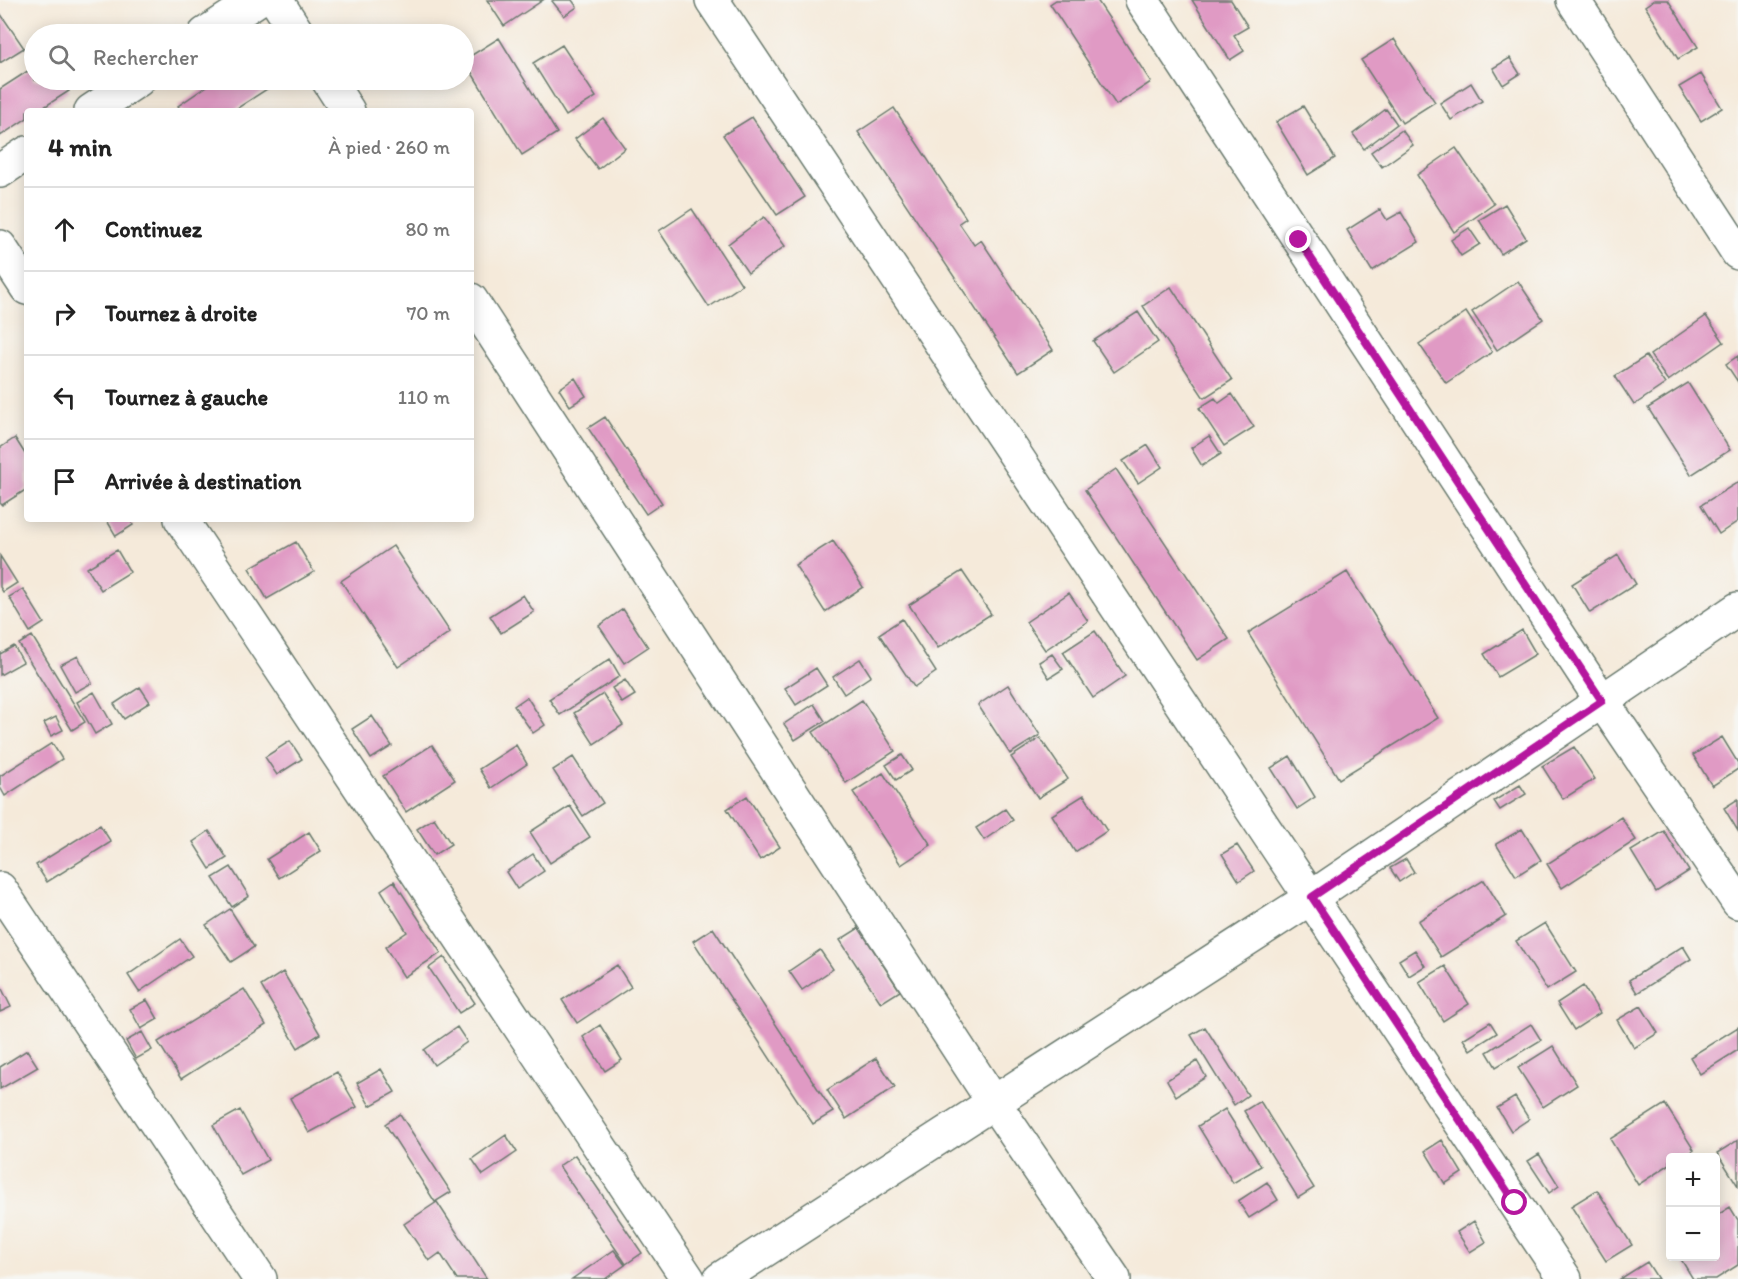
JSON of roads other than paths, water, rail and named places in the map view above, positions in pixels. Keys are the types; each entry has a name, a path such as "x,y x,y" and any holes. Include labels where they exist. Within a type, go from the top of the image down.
{"street":[{"path":"220,24 257,0"},
{"path":"276,0 292,24"},
{"path":"712,0 1565,1279"},
{"path":"1142,0 1602,701 1738,902"},
{"path":"1573,0 1738,253"},
{"path":"96,108 123,90"},
{"path":"334,90 346,108"},
{"path":"0,171 24,155"},
{"path":"0,248 24,284"},
{"path":"474,305 994,1103 1114,1279"},
{"path":"183,522 688,1279"},
{"path":"720,1279 1312,897 1738,609"},
{"path":"0,889 260,1279"}]}
